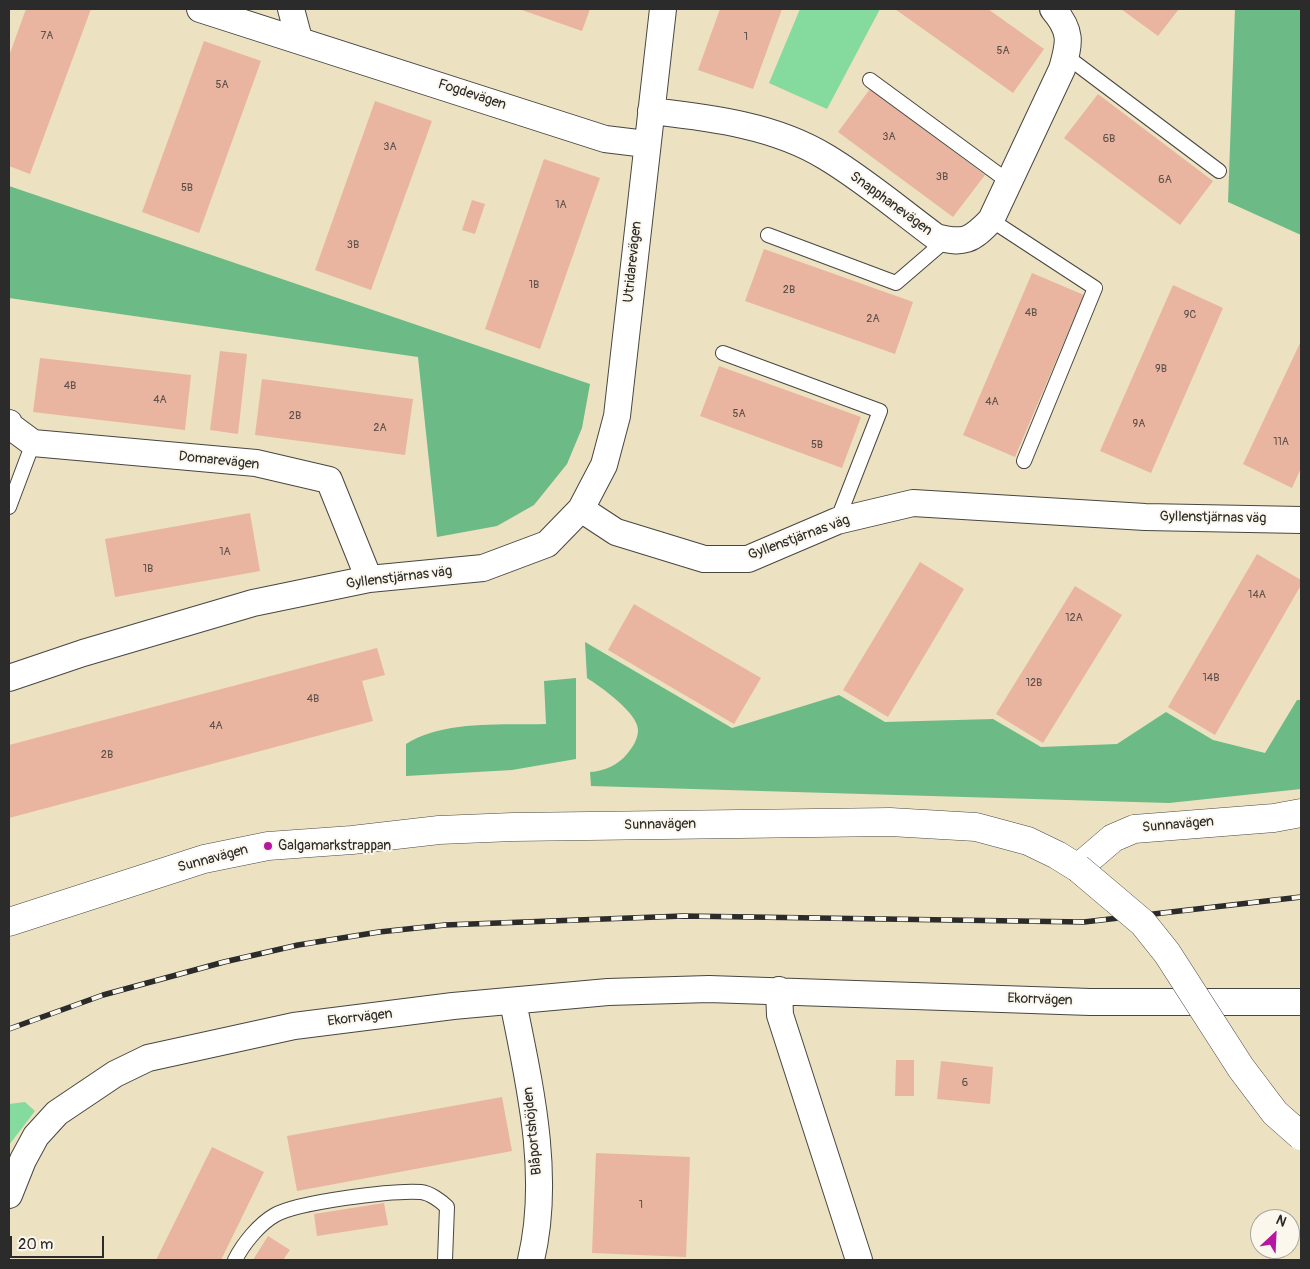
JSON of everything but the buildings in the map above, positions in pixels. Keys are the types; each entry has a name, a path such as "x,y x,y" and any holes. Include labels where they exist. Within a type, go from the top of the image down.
{"main road":[{"name":"Sunnavägen","path":"9,922 204,860 268,846 352,840 439,830 542,826 890,822 976,827 1028,842 1057,855 1078,868 1113,838 1134,829 1274,818 1301,813"},
{"path":"1078,868 1143,922 1167,953 1241,1068 1269,1106 1301,1136"}],"street":[{"name":"Fogdevägen","path":"200,9 299,39 605,139 646,144"},
{"path":"290,9 299,39"},
{"name":"Utridarevägen","path":"581,509 604,466 617,416 646,144 663,9"},
{"name":"Snapphanevägen","path":"651,111 710,118 770,132 794,142 826,156 936,237 956,242 976,235 991,220 1062,69 1069,45 1066,24 1053,9"},
{"path":"9,423 21,440"},
{"name":"Domarevägen","path":"21,440 256,464 329,480 369,579"},
{"name":"Gyllenstjärnas väg","path":"9,678 83,653 253,603 369,579 483,568 548,544 581,509 616,532 704,559 748,559 838,521 913,503 1145,517 1301,520"},
{"name":"Ekorrvägen","path":"9,1195 22,1160 36,1136 56,1113 115,1074 148,1058 294,1026 452,1006 608,992 709,989 1090,1002 1301,1002"},
{"path":"779,990 780,1015 859,1260"},
{"name":"Blåportshöjden","path":"513,1002 527,1072 539,1161 538,1231 531,1260"}],"lane":[{"path":"1066,56 1219,172"},
{"path":"870,80 1009,182"},
{"path":"991,220 1095,288 1024,461"},
{"path":"768,235 896,283 946,240"},
{"path":"723,353 880,411 838,521"},
{"path":"9,507 21,440"},
{"path":"235,1260 261,1225 273,1216 288,1209 389,1194 423,1192 440,1200 447,1207 445,1260"}],"green space":[{"path":"800,9 880,9 827,109 769,83"},
{"path":"1235,9 1301,9 1301,235 1228,202"},
{"path":"9,186 590,384 582,428 567,464 534,505 497,526 437,537 418,357 9,298"},
{"path":"585,642 732,728 839,695 885,722 993,719 1041,747 1117,744 1166,712 1213,740 1265,753 1297,700 1301,700 1301,789 1169,803 591,786 590,772 606,769 620,761 633,746 638,730 636,723 626,708 587,678"},
{"path":"576,678 576,759 512,770 406,776 406,744 421,736 455,727 493,724 546,724 544,681"},
{"path":"25,1102 35,1111 9,1145 9,1104"}],"railway":[{"path":"9,1029 103,995 224,962 298,945 379,932 445,925 683,916 1084,922 1301,897"}],"place":[{"name":"Galgamarkstrappan","path":"268,846"}]}
